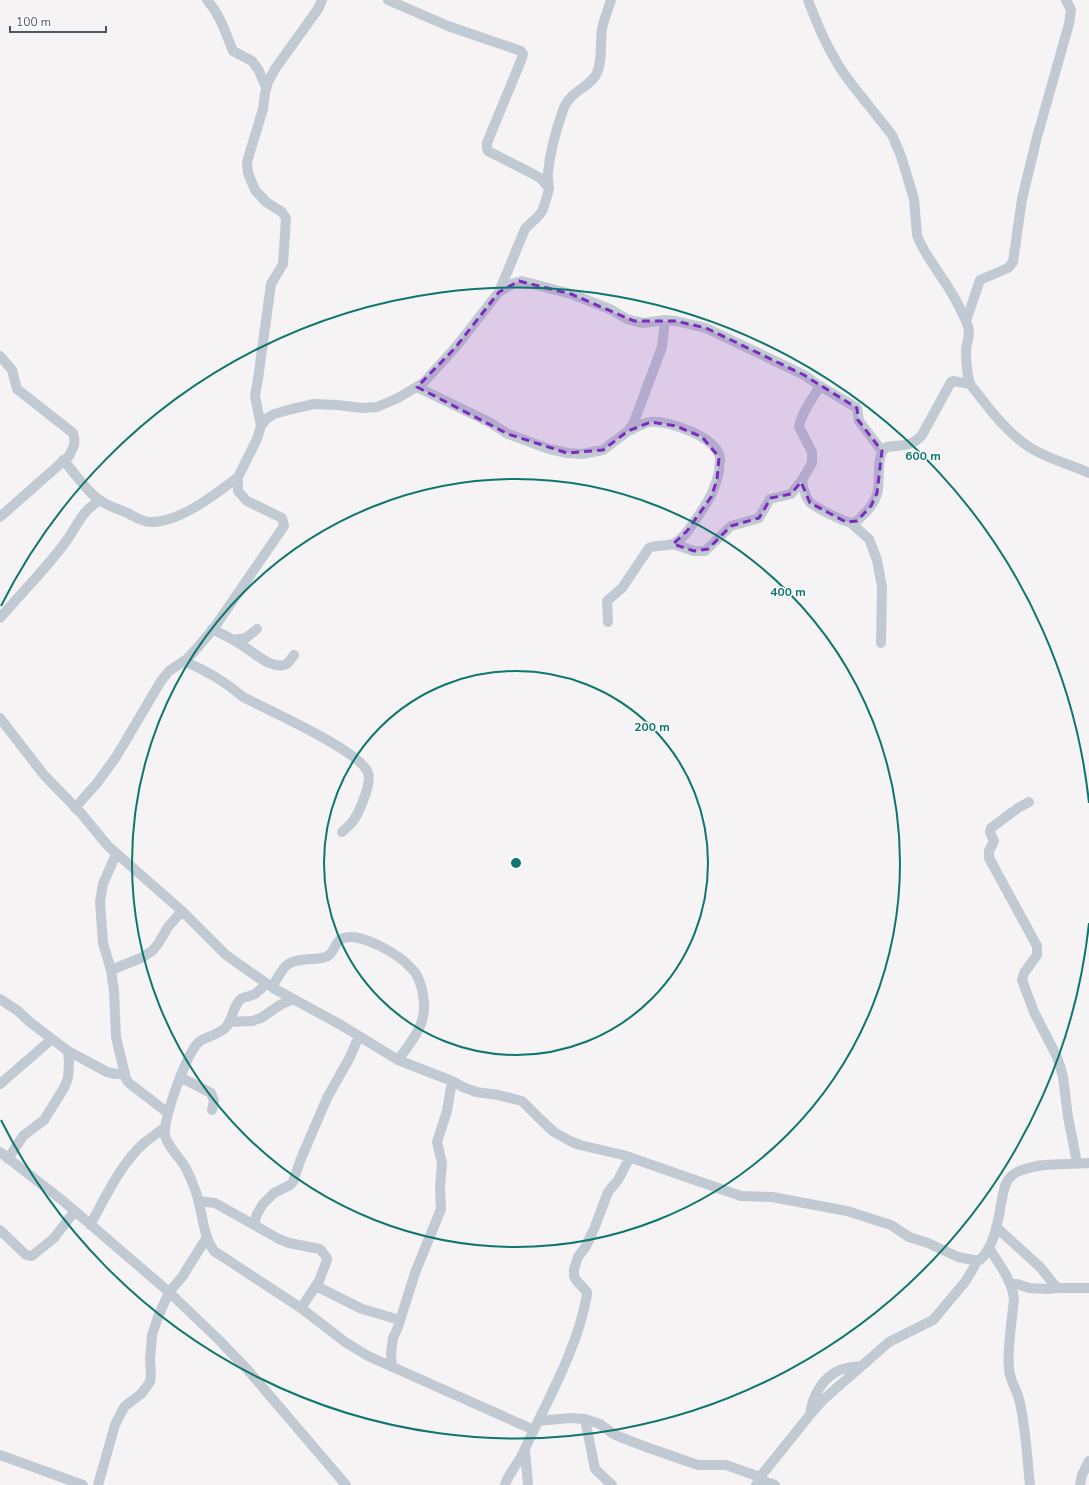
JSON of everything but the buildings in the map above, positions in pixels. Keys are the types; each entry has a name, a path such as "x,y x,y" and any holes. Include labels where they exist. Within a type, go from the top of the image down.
{"street":[{"path":"207,0 216,11 222,22 233,51 252,61 258,69 266,87"},
{"path":"261,426 254,396 258,379 271,284 283,264 286,218 282,212 266,202 255,190 246,166 246,162 264,109 266,87 275,69 311,20 322,0"},
{"path":"388,0 448,26 521,51 523,54 522,58 493,129 487,148 488,151 540,178 549,188"},
{"path":"63,460 87,488 100,500 139,519 149,522 160,521 173,517 204,503 238,477 257,439 261,426 266,419 274,414 314,404 337,404 362,408 377,407 398,398 423,383 455,348 499,292 525,229 540,215 549,188 548,173 556,133 564,108 576,92 592,79 596,73 600,53 602,29 611,0"},
{"path":"808,0 821,34 838,64 849,81 884,124 897,145 914,199 918,240 922,249 941,276 970,331 966,353 968,378 970,384 1016,438 1030,448 1048,457 1089,473"},
{"path":"966,321 980,280 1008,268 1013,262 1022,200 1069,24 1071,10 1066,0"},
{"path":"499,292 514,283 522,281 571,294 610,309 627,319 634,321 651,322 665,320 693,324 706,328 804,375 857,408 859,421 882,451 879,485 874,501 857,521 851,523"},
{"path":"628,431 634,422 662,347 665,320"},
{"path":"0,356 12,370 17,389 73,432 75,440 74,447 63,460 0,517"},
{"path":"882,451 887,447 917,442 951,382 954,381 970,384"},
{"path":"608,622 606,608 607,601 622,588 649,548 653,546 673,544 694,551 705,551 731,526 759,518 770,500 791,494 802,480 812,463 813,455 799,427 800,421 820,386"},
{"path":"417,387 489,422 508,434 549,449 567,453 582,454 602,450 628,431 651,422 676,426 694,432 711,444 719,457 717,480 711,498 687,531 673,544"},
{"path":"76,808 116,757 160,681 169,671 184,661 198,647 284,525 282,518 279,516 242,498 238,491 238,477"},
{"path":"802,480 804,490 810,503 840,520 851,523 870,539 877,560 882,587 881,643"},
{"path":"0,618 67,540 84,513 90,506 100,500"},
{"path":"212,629 233,640 260,658 279,665 288,664 294,655"},
{"path":"233,640 246,638 257,629"},
{"path":"184,661 202,669 243,697 333,743 366,768 369,774 369,782 360,808 353,821 342,832"},
{"path":"0,718 44,775 76,808 116,854 182,911 226,955 269,985 341,1025 398,1060 452,1081 463,1088 522,1101 547,1126 570,1141 630,1157 741,1196 772,1197 852,1212 891,1225 909,1237 928,1243 958,1257 977,1260 980,1260 989,1248 996,1227 1004,1190 1012,1175 1023,1170 1045,1164 1089,1163"},
{"path":"1029,802 1012,812 991,828 990,832 994,841 989,850 989,858 1037,946 1037,955 1022,976 1022,980 1034,1012 1059,1061 1077,1164"},
{"path":"116,854 103,884 100,902 103,943 111,970 114,991 116,1037 129,1083 168,1113"},
{"path":"111,970 141,958 152,951 158,944 170,923 182,911"},
{"path":"398,1060 419,1029 423,1016 424,1004 417,977 412,969 397,956 377,944 364,940 348,938 341,939 328,956 291,961 285,965 269,985 238,1002 228,1026 200,1041 195,1046 180,1077 171,1101 165,1127 165,1135 166,1139 185,1166 199,1201 207,1237 214,1251 302,1308 345,1342 392,1367 536,1425 570,1418 585,1419 600,1424 620,1437 694,1464 726,1465 758,1481 775,1485"},
{"path":"0,999 18,1011 31,1023 68,1051 107,1072 116,1074 125,1073"},
{"path":"229,1022 252,1022 293,999"},
{"path":"254,1224 257,1214 263,1204 274,1193 293,1182 300,1161 327,1098 350,1057 359,1036"},
{"path":"0,1084 52,1039"},
{"path":"8,1159 23,1136 44,1120 64,1088 68,1078 68,1051"},
{"path":"180,1077 211,1093 214,1101 212,1110"},
{"path":"392,1367 391,1353 393,1338 415,1273 441,1209 440,1187 442,1163 437,1142 447,1111 452,1081"},
{"path":"90,1225 119,1173 130,1158 144,1143 165,1127"},
{"path":"0,1152 62,1200 74,1212 169,1292 218,1339 247,1369 346,1485"},
{"path":"506,1485 564,1366 578,1330 587,1292 574,1276 574,1269 578,1257 586,1246 608,1192 618,1180 630,1157"},
{"path":"199,1201 215,1203 246,1222 254,1224 279,1239 289,1243 320,1249 327,1259 316,1286 302,1308"},
{"path":"0,1230 26,1255 32,1256 54,1238 74,1212"},
{"path":"996,1227 1040,1266 1057,1288"},
{"path":"98,1485 115,1425 121,1413 125,1406 141,1394 150,1382 152,1376 150,1360 152,1335 158,1317 169,1292 182,1277 207,1237"},
{"path":"989,1248 1013,1290 1014,1299 1008,1356 1009,1370 1010,1379 1020,1402 1024,1425 1030,1485"},
{"path":"758,1481 824,1399 889,1342 933,1320 964,1282 977,1260"},
{"path":"1010,1284 1043,1289 1089,1288"},
{"path":"316,1286 362,1309 400,1320"},
{"path":"585,1419 595,1469 612,1485"},
{"path":"525,1448 528,1485"},
{"path":"0,1455 83,1485"},
{"path":"1080,1485 1082,1475 1089,1461"}],"highlighted area":[{"path":"519,281 571,294 634,321 676,321 706,328 804,375 857,408 858,420 882,451 877,493 871,506 857,521 846,522 810,503 801,482 791,494 771,498 759,518 731,526 708,549 694,551 673,544 687,531 711,497 717,480 719,457 702,437 676,426 651,422 628,431 603,450 567,453 508,434 417,387 455,348 499,292"}]}
